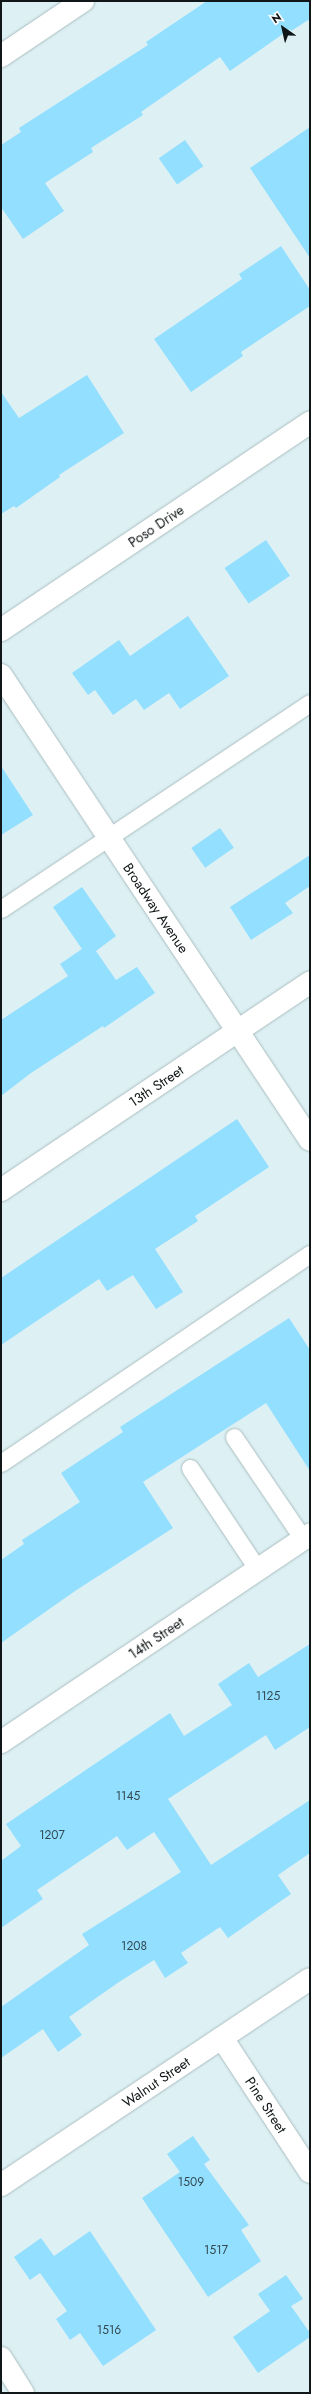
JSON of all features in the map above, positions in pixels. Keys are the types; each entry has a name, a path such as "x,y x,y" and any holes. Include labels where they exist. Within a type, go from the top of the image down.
{"street":[{"path":"1,56 83,1"},
{"name":"Poso Drive","path":"1,630 310,422"},
{"name":"Broadway Avenue","path":"1,675 310,1140"},
{"name":"13th Street","path":"1,1190 310,982"},
{"name":"14th Street","path":"1,1742 306,1537"},
{"name":"Walnut Street","path":"1,2184 310,1979"},
{"name":"Pine Street","path":"222,2038 310,2172"},
{"path":"1,2358 23,2393"}],"lane":[{"path":"1,909 310,703"},
{"path":"1,1463 310,1254"},
{"path":"234,1437 306,1537"},
{"path":"190,1468 258,1570"}],"building":[{"path":"207,1 310,1 310,19 291,31 290,29 230,71 220,57 141,112 143,115 91,148 93,152 45,183 64,211 23,239 1,207 1,145 21,132 19,128 148,45 146,42"},
{"path":"310,127 310,258 250,168"},
{"path":"185,140 203,166 177,185 159,158"},
{"path":"281,246 310,290 310,306 241,352 243,356 191,392 154,339 242,279 239,274"},
{"path":"87,375 124,433 59,475 60,477 16,508 14,506 1,514 1,392 19,418"},
{"path":"266,540 290,576 249,604 225,568"},
{"path":"188,616 229,676 180,709 169,693 144,710 136,699 113,715 95,690 88,695 72,673 119,640 130,656"},
{"path":"1,766 33,815 1,835"},
{"path":"220,828 234,848 205,868 191,848"},
{"path":"310,855 310,886 285,903 293,913 251,940 230,907"},
{"path":"82,887 116,936 96,951 116,980 137,967 155,993 104,1028 103,1026 31,1073 1,1096 1,1020 68,976 60,964 82,949 53,907"},
{"path":"237,1119 269,1167 195,1216 198,1221 155,1249 183,1292 156,1309 133,1275 107,1291 99,1279 1,1345 1,1278"},
{"path":"289,1318 310,1350 310,1471 266,1403 143,1482 173,1528 75,1591 1,1643 1,1560 24,1544 22,1540 80,1502 61,1473 123,1432 120,1427"},
{"path":"310,1644 310,1727 275,1750 266,1735 168,1799 211,1865 310,1800 310,1853 278,1875 291,1894 228,1938 220,1927 181,1953 188,1963 165,1978 154,1960 119,1982 69,2017 82,2035 58,2052 43,2029 1,2058 1,2007 89,1945 82,1934 181,1872 154,1832 127,1850 117,1836 37,1890 43,1899 1,1928 1,1861 21,1846 6,1824 170,1713 184,1736 232,1705 218,1684 249,1663 258,1677"},
{"path":"193,2136 210,2160 204,2164 249,2225 241,2230 261,2261 208,2297 142,2198 180,2172 167,2154"},
{"path":"90,2231 156,2330 103,2366 80,2333 70,2340 56,2319 67,2311 40,2273 30,2280 14,2257 41,2238 54,2256"},
{"path":"286,2275 303,2299 291,2306 310,2333 310,2337 258,2373 233,2337 270,2311 258,2294"}]}
